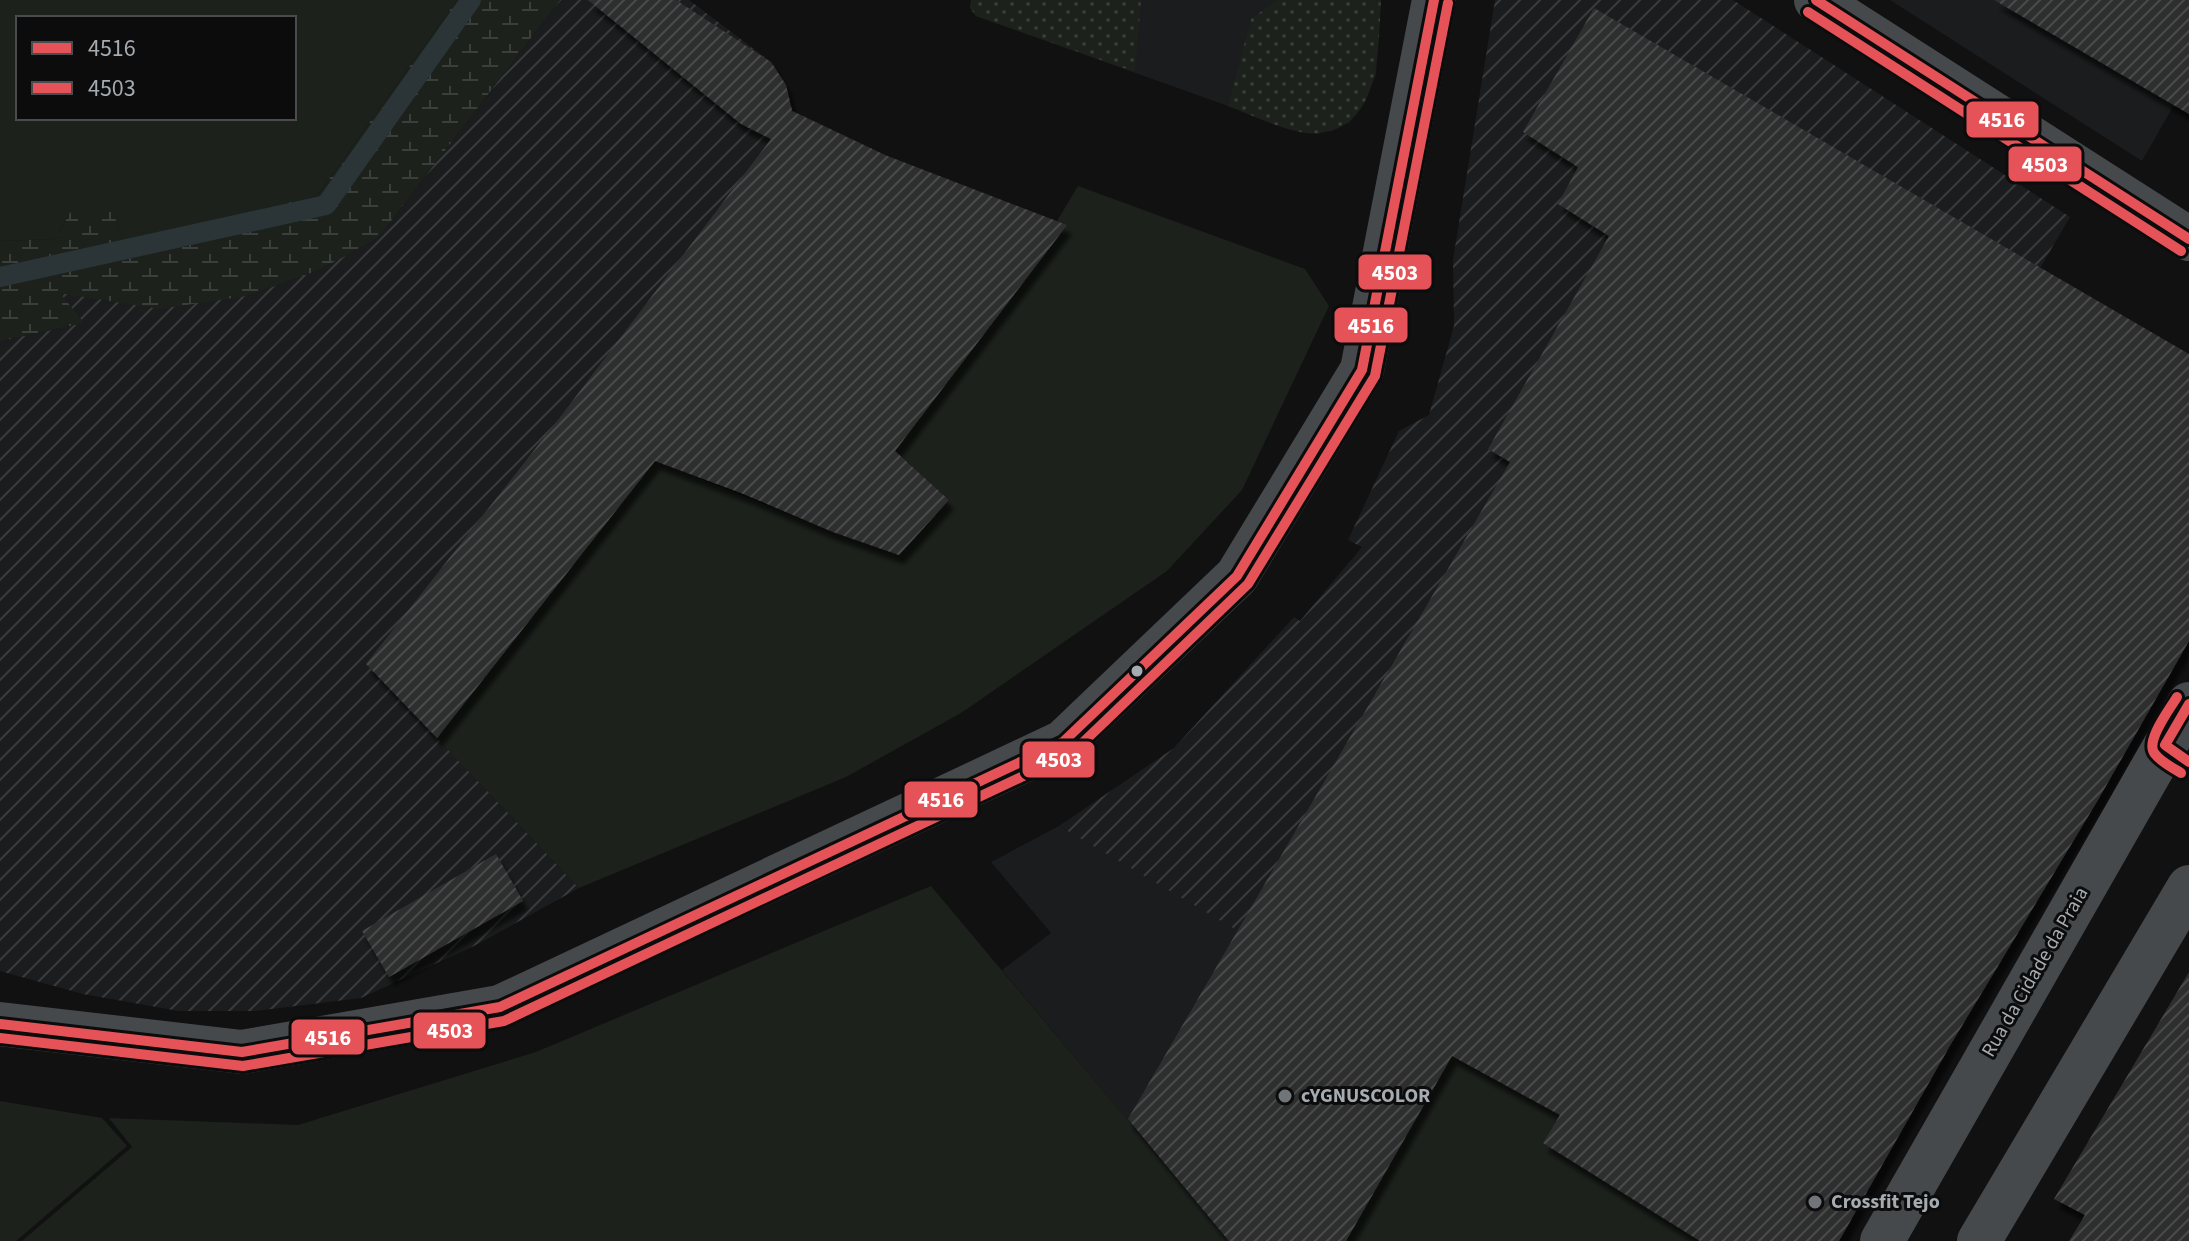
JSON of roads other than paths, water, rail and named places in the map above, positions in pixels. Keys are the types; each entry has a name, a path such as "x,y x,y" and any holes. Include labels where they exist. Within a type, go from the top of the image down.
{"street":[{"path":"0,1024 242,1052 500,1007 1063,742 1237,576 1362,370 1434,0"},
{"path":"1816,0 2189,239"},
{"name":"Rua da Cidade da Praia","path":"1882,1241 2177,754 2189,704"},
{"path":"1979,1241 2189,887"}],"waterway":[{"path":"0,277 326,205 471,0"}],"place":[{"name":"cYGNUSCOLOR","path":"1285,1096"},
{"name":"Crossfit Tejo","path":"1815,1202"}]}
